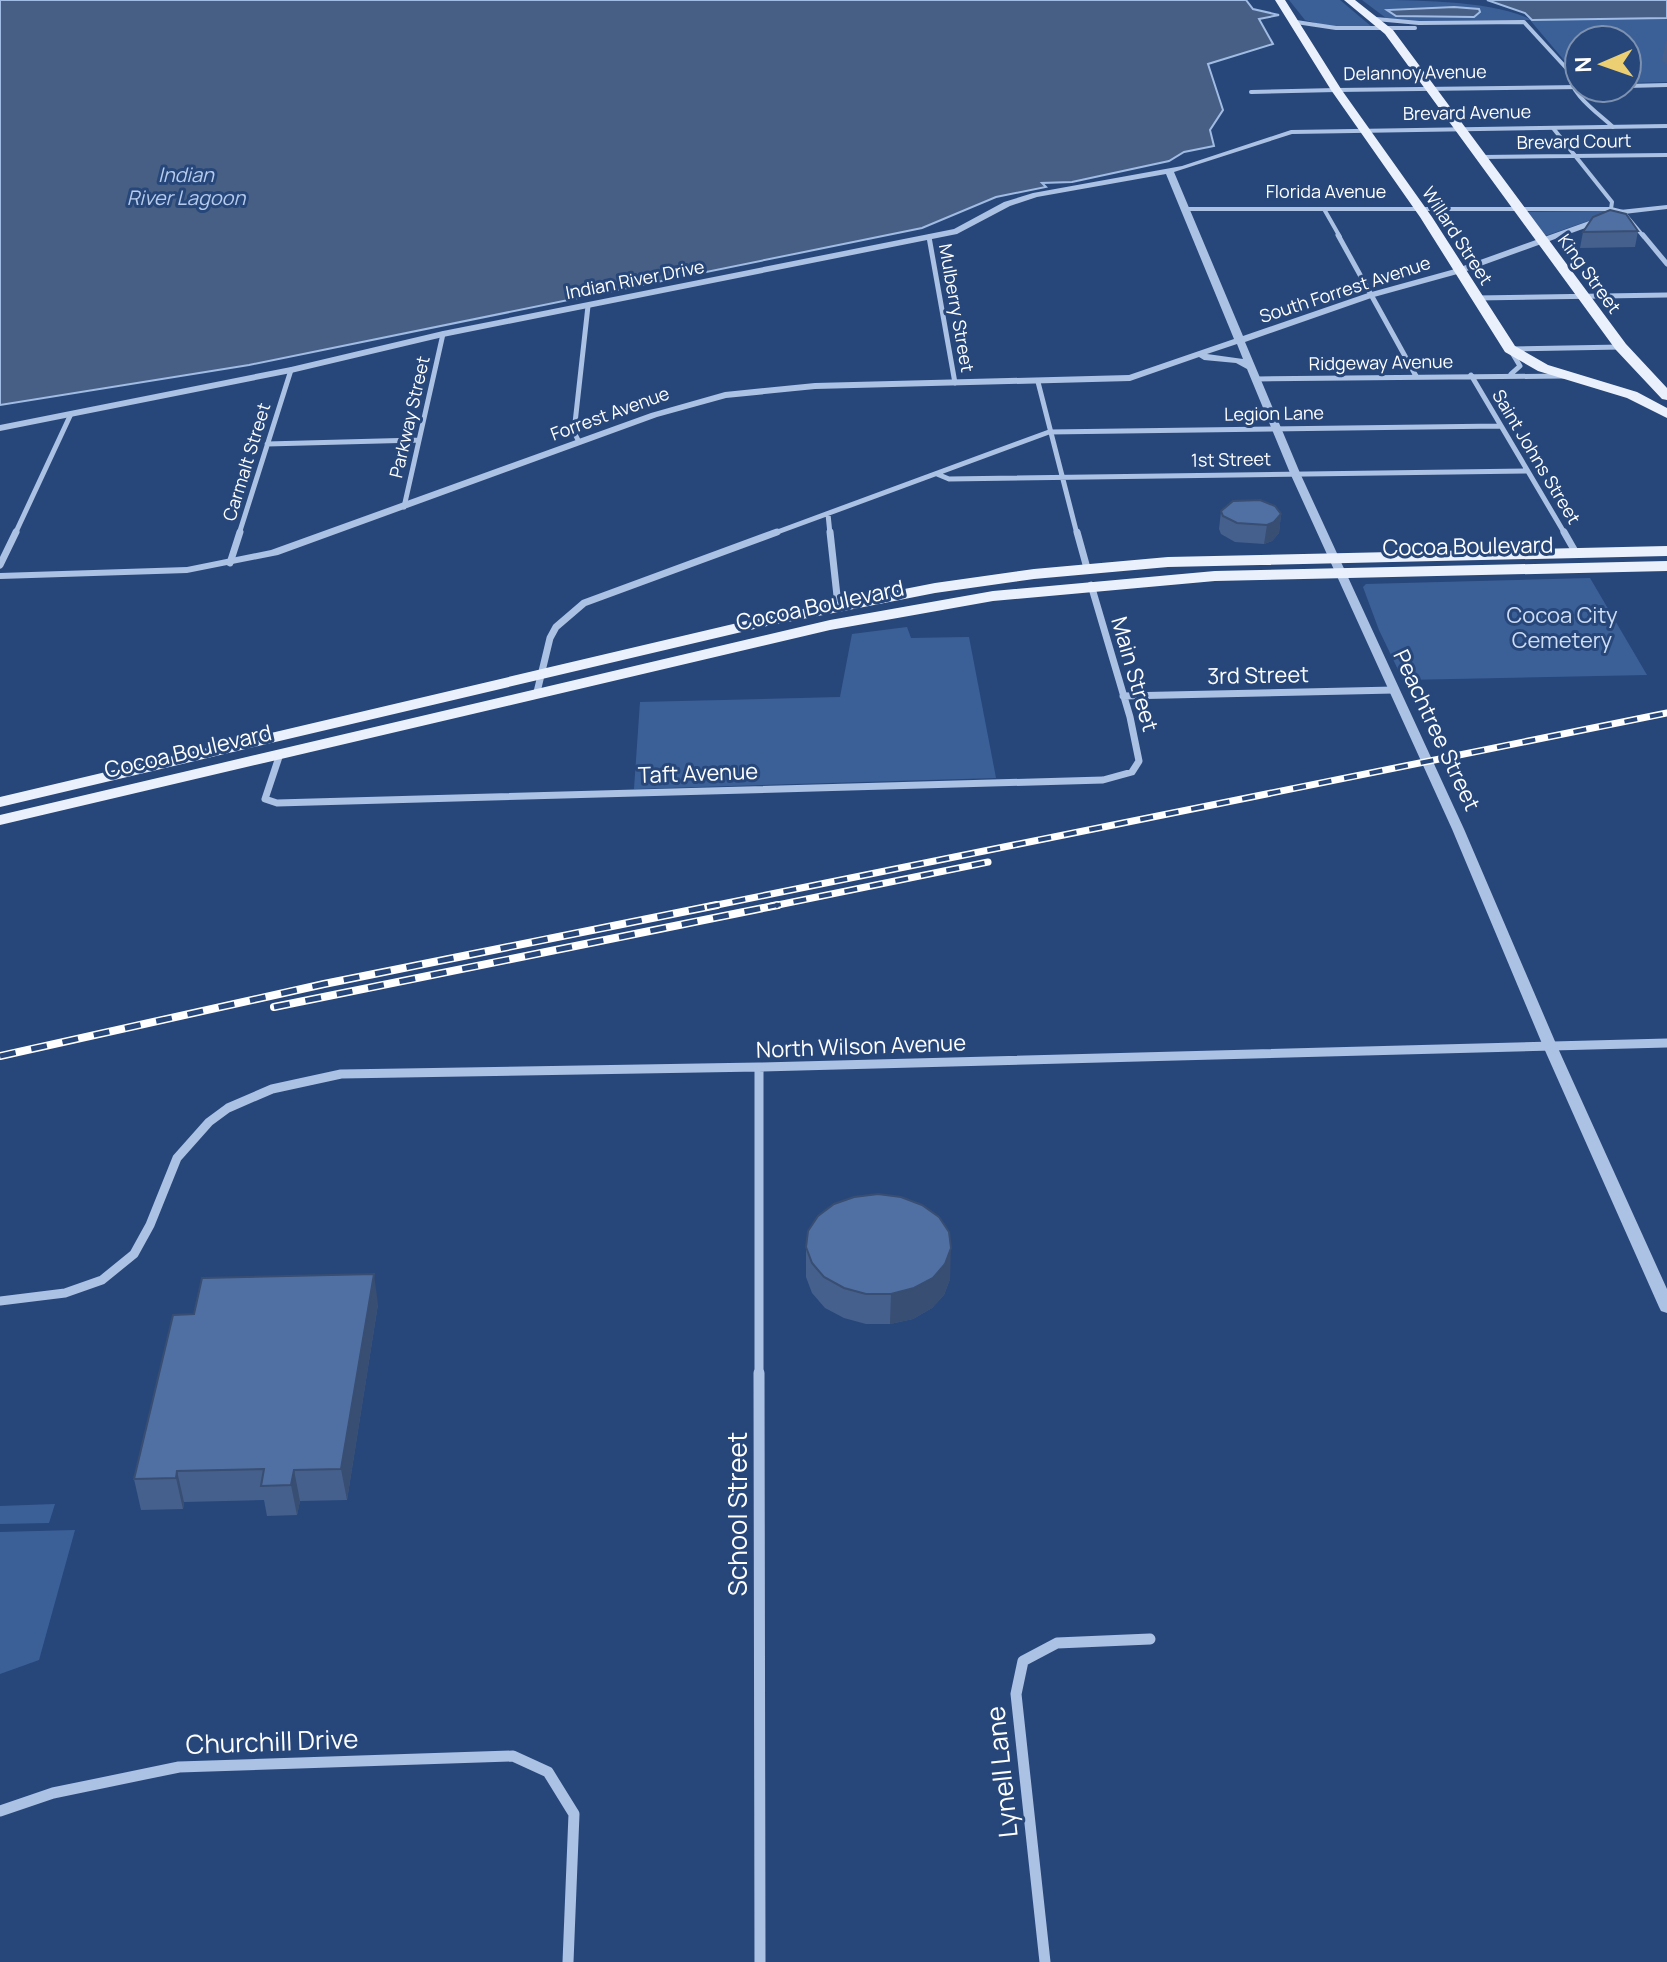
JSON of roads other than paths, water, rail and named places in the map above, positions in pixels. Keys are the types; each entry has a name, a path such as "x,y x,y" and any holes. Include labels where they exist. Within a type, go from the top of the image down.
{"main road":[{"name":"Willard Street","path":"1280,0 1336,90 1419,209 1510,349 1543,368 1632,395 1667,414"},
{"path":"1349,0 1386,29 1434,93"},
{"name":"King Street","path":"1434,93 1621,347 1667,396"},
{"name":"Cocoa Boulevard","path":"0,820 280,754 838,605 890,595 1089,576 1215,576 1337,565 1667,551"},
{"name":"Cocoa Boulevard","path":"1337,565 1667,566"},
{"name":"Cocoa Boulevard","path":"0,805 51,796 104,778 540,684 1089,576"},
{"path":"841,623 862,608 890,595"},
{"path":"778,637 820,620 838,605"}],"street":[{"path":"1376,19 1419,23 1527,24 1563,64"},
{"path":"1296,22 1321,27 1386,29 1527,24"},
{"path":"1643,86 1667,85"},
{"name":"Delannoy Avenue","path":"1251,92 1336,90 1434,93 1563,88"},
{"path":"1592,104 1613,127"},
{"name":"Brevard Avenue","path":"1268,138 1291,132 1667,126"},
{"path":"1553,128 1612,202 1611,209"},
{"name":"Indian River Drive","path":"0,428 291,370 443,334 957,231 1007,204 1036,195 1169,171 1268,138"},
{"name":"Brevard Court","path":"1484,162 1575,156 1667,155"},
{"name":"Peachtree Street","path":"1169,171 1295,473 1458,829 1550,1046 1667,1307"},
{"path":"1623,212 1667,207"},
{"name":"Florida Avenue","path":"1186,209 1611,209 1623,212"},
{"path":"1324,209 1416,376"},
{"path":"1623,212 1667,264"},
{"name":"South Forrest Avenue","path":"1242,341 1371,295 1458,271 1623,212"},
{"name":"Mulberry Street","path":"929,237 955,383"},
{"path":"1476,299 1667,295"},
{"path":"579,442 574,432 588,306"},
{"name":"Parkway Street","path":"404,507 443,334"},
{"name":"Forrest Avenue","path":"0,576 144,573 230,563 304,543 684,405 725,395 815,386 1130,378 1242,341"},
{"path":"1510,349 1621,347"},
{"path":"1507,375 1518,371 1520,366 1510,349"},
{"path":"1196,357 1238,360 1254,373"},
{"name":"Carmalt Street","path":"230,563 291,370"},
{"name":"Ridgeway Avenue","path":"1254,373 1567,377"},
{"name":"Saint Johns Street","path":"1471,375 1576,553"},
{"name":"Main Street","path":"1038,382 1139,761 1132,772"},
{"path":"0,565 70,416"},
{"name":"Legion Lane","path":"540,684 547,650 556,627 584,603 1049,432 1500,426"},
{"path":"267,444 418,440"},
{"name":"1st Street","path":"936,474 949,479 1527,471"},
{"path":"828,514 838,605"},
{"name":"3rd Street","path":"1123,696 1394,690"},
{"name":"Taft Avenue","path":"280,754 265,799 277,803 1103,780 1132,772"},
{"name":"North Wilson Avenue","path":"0,1301 64,1294 101,1280 130,1259 151,1231 177,1158 206,1126 249,1097 274,1087 330,1075 1667,1043"},
{"name":"School Street","path":"759,1067 760,1962"},
{"name":"Lynell Lane","path":"1045,1962 1016,1694 1023,1661 1057,1643 1150,1639"},
{"name":"Churchill Drive","path":"0,1811 53,1793 179,1767 513,1756 548,1772 574,1814 568,1962"}],"water":[{"name":"Indian River Lagoon","path":"0,0 1246,0 1253,9 1279,15 1259,19 1273,44 1208,64 1223,110 1210,130 1214,146 1184,152 1169,161 1072,182 1042,183 1046,187 996,197 922,228 249,365 0,405"},
{"path":"1487,0 1667,0 1667,18 1532,20 1525,13"},
{"path":"1479,9 1480,12 1474,17 1396,16 1387,10"}],"railway":[{"path":"707,907 1667,713"},
{"path":"768,907 988,862"},
{"path":"0,1056 324,984 717,905"},
{"path":"274,1007 778,905"}],"park label":[{"name":"Cocoa City Cemetery","path":"1562,628"}]}
